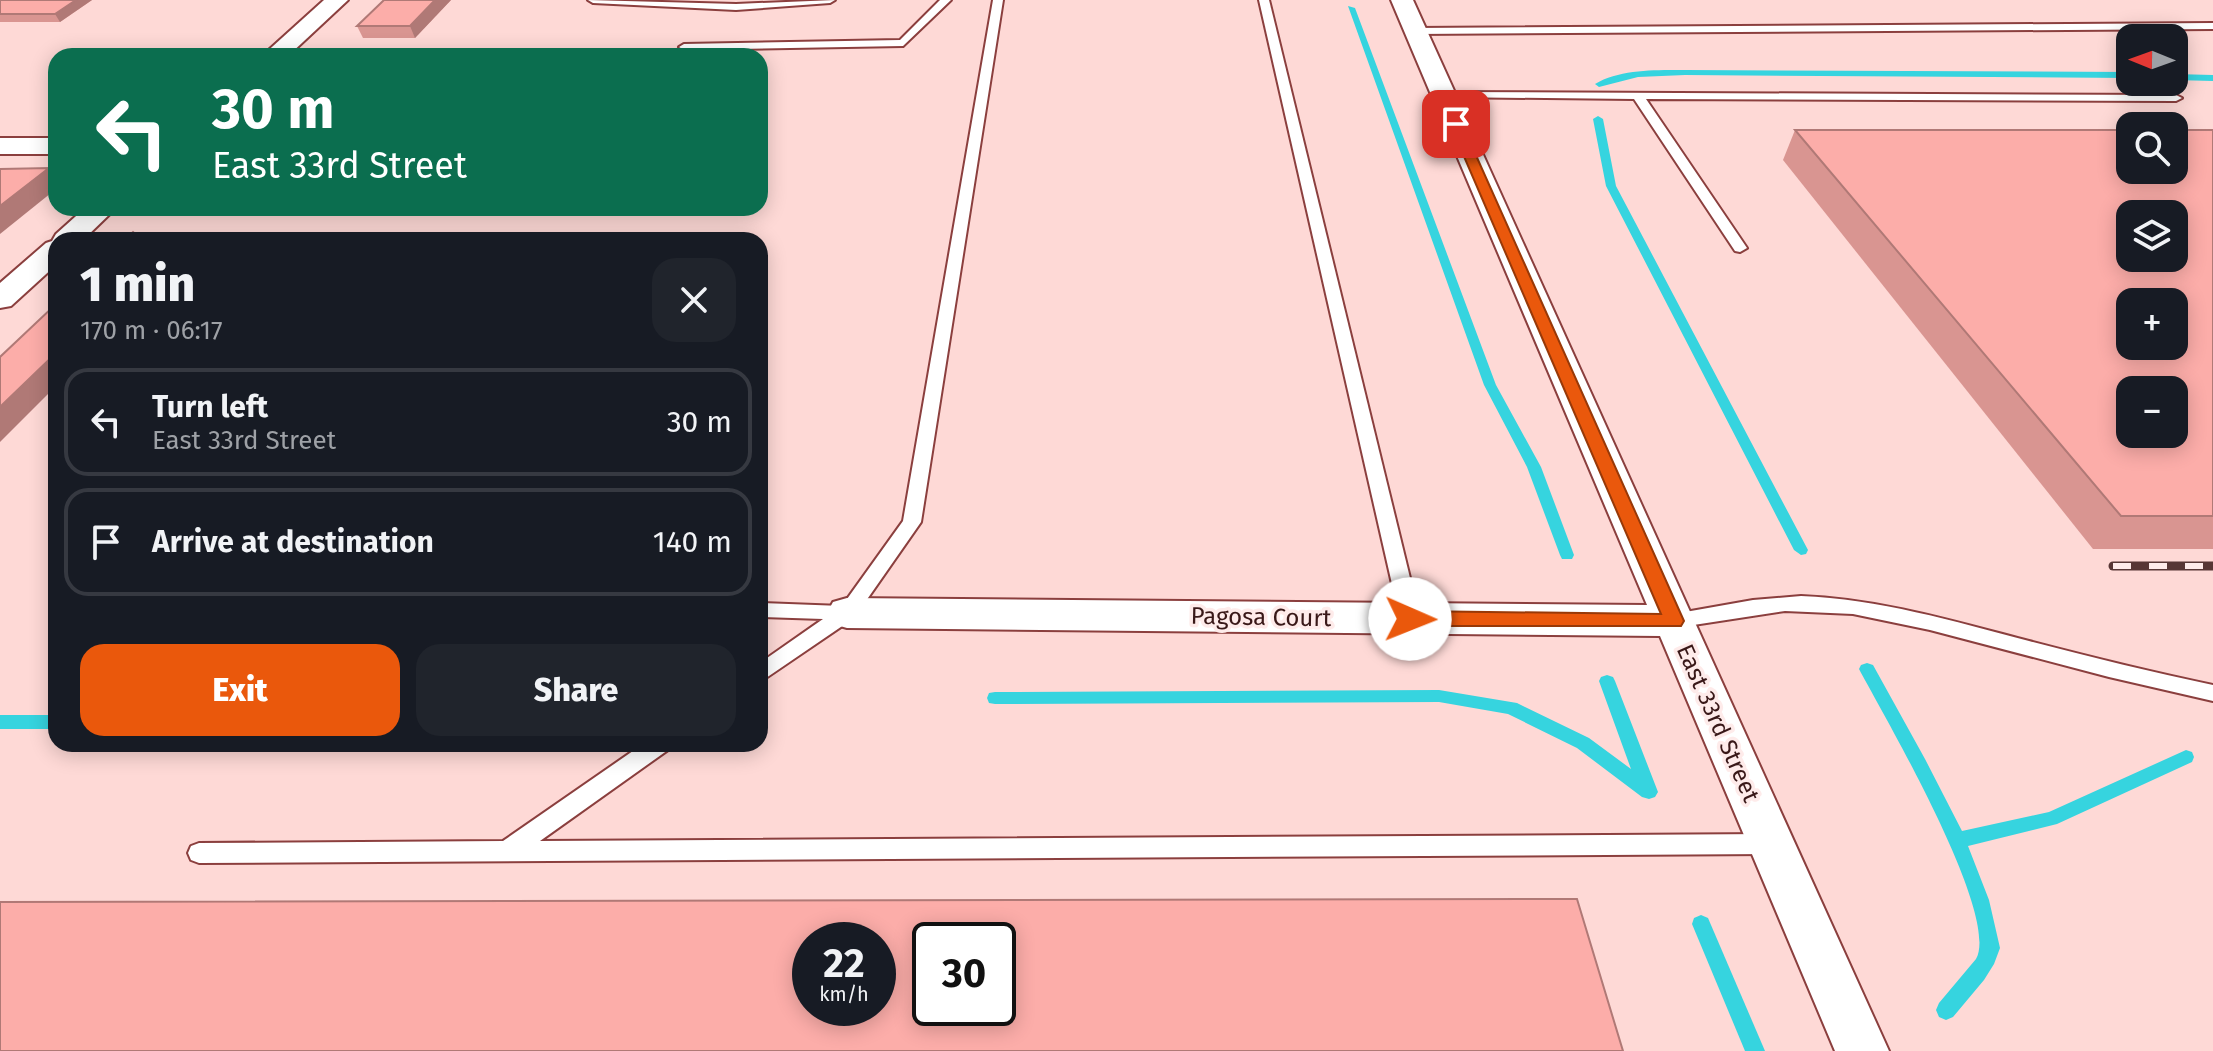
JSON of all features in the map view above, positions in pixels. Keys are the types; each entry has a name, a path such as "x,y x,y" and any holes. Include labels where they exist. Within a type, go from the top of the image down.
{"street":[{"path":"283,48 337,0"},
{"name":"East 33rd Street","path":"1408,16 1862,1051"},
{"path":"0,146 48,146"},
{"path":"75,232 93,216"},
{"path":"0,299 48,256"},
{"name":"Pagosa Court","path":"847,613 1674,621"}],"lane":[{"path":"593,0 736,7 830,0"},
{"path":"684,47 903,43 946,0"},
{"path":"768,668 847,613 912,522 998,0"},
{"path":"1264,0 1410,619"},
{"path":"1408,16 2213,26"},
{"path":"1443,95 2176,98"},
{"path":"1638,96 1740,248"},
{"path":"1674,621 1768,604 1804,603 1868,609 2130,676 2213,693"},
{"path":"768,610 847,613"},
{"path":"507,851 649,752"},
{"path":"199,853 1771,844"}],"building":[{"path":"0,0 76,0 55,14 0,14"},
{"path":"384,0 435,0 410,26 357,26"},
{"path":"1795,130 2116,130 2116,184 2188,184 2188,130 2213,130 2213,516 2121,516"},
{"path":"48,168 0,206 0,169"},
{"path":"48,312 48,361 0,407 0,357"},
{"path":"1577,899 1623,1051 0,1051 0,902"}],"waterway":[{"path":"1351,8 1490,385 1534,467 1567,555"},
{"path":"1599,84 1638,75 1685,72 2116,75"},
{"path":"2188,77 2213,78"},
{"path":"1598,119 1611,186 1801,550"},
{"path":"1867,669 1958,843"},
{"path":"1607,681 1648,791"},
{"path":"995,698 1439,696 1511,708 1583,743 1648,791"},
{"path":"0,722 48,722"},
{"path":"1958,843 1968,837 2051,819 2186,757"},
{"path":"1946,1010 1977,973 1990,950 1980,900 1958,843"},
{"path":"1701,924 1755,1051"}],"railway":[{"path":"2113,566 2213,566"}],"route":[{"path":"1410,619 1674,621 1456,124"}]}
